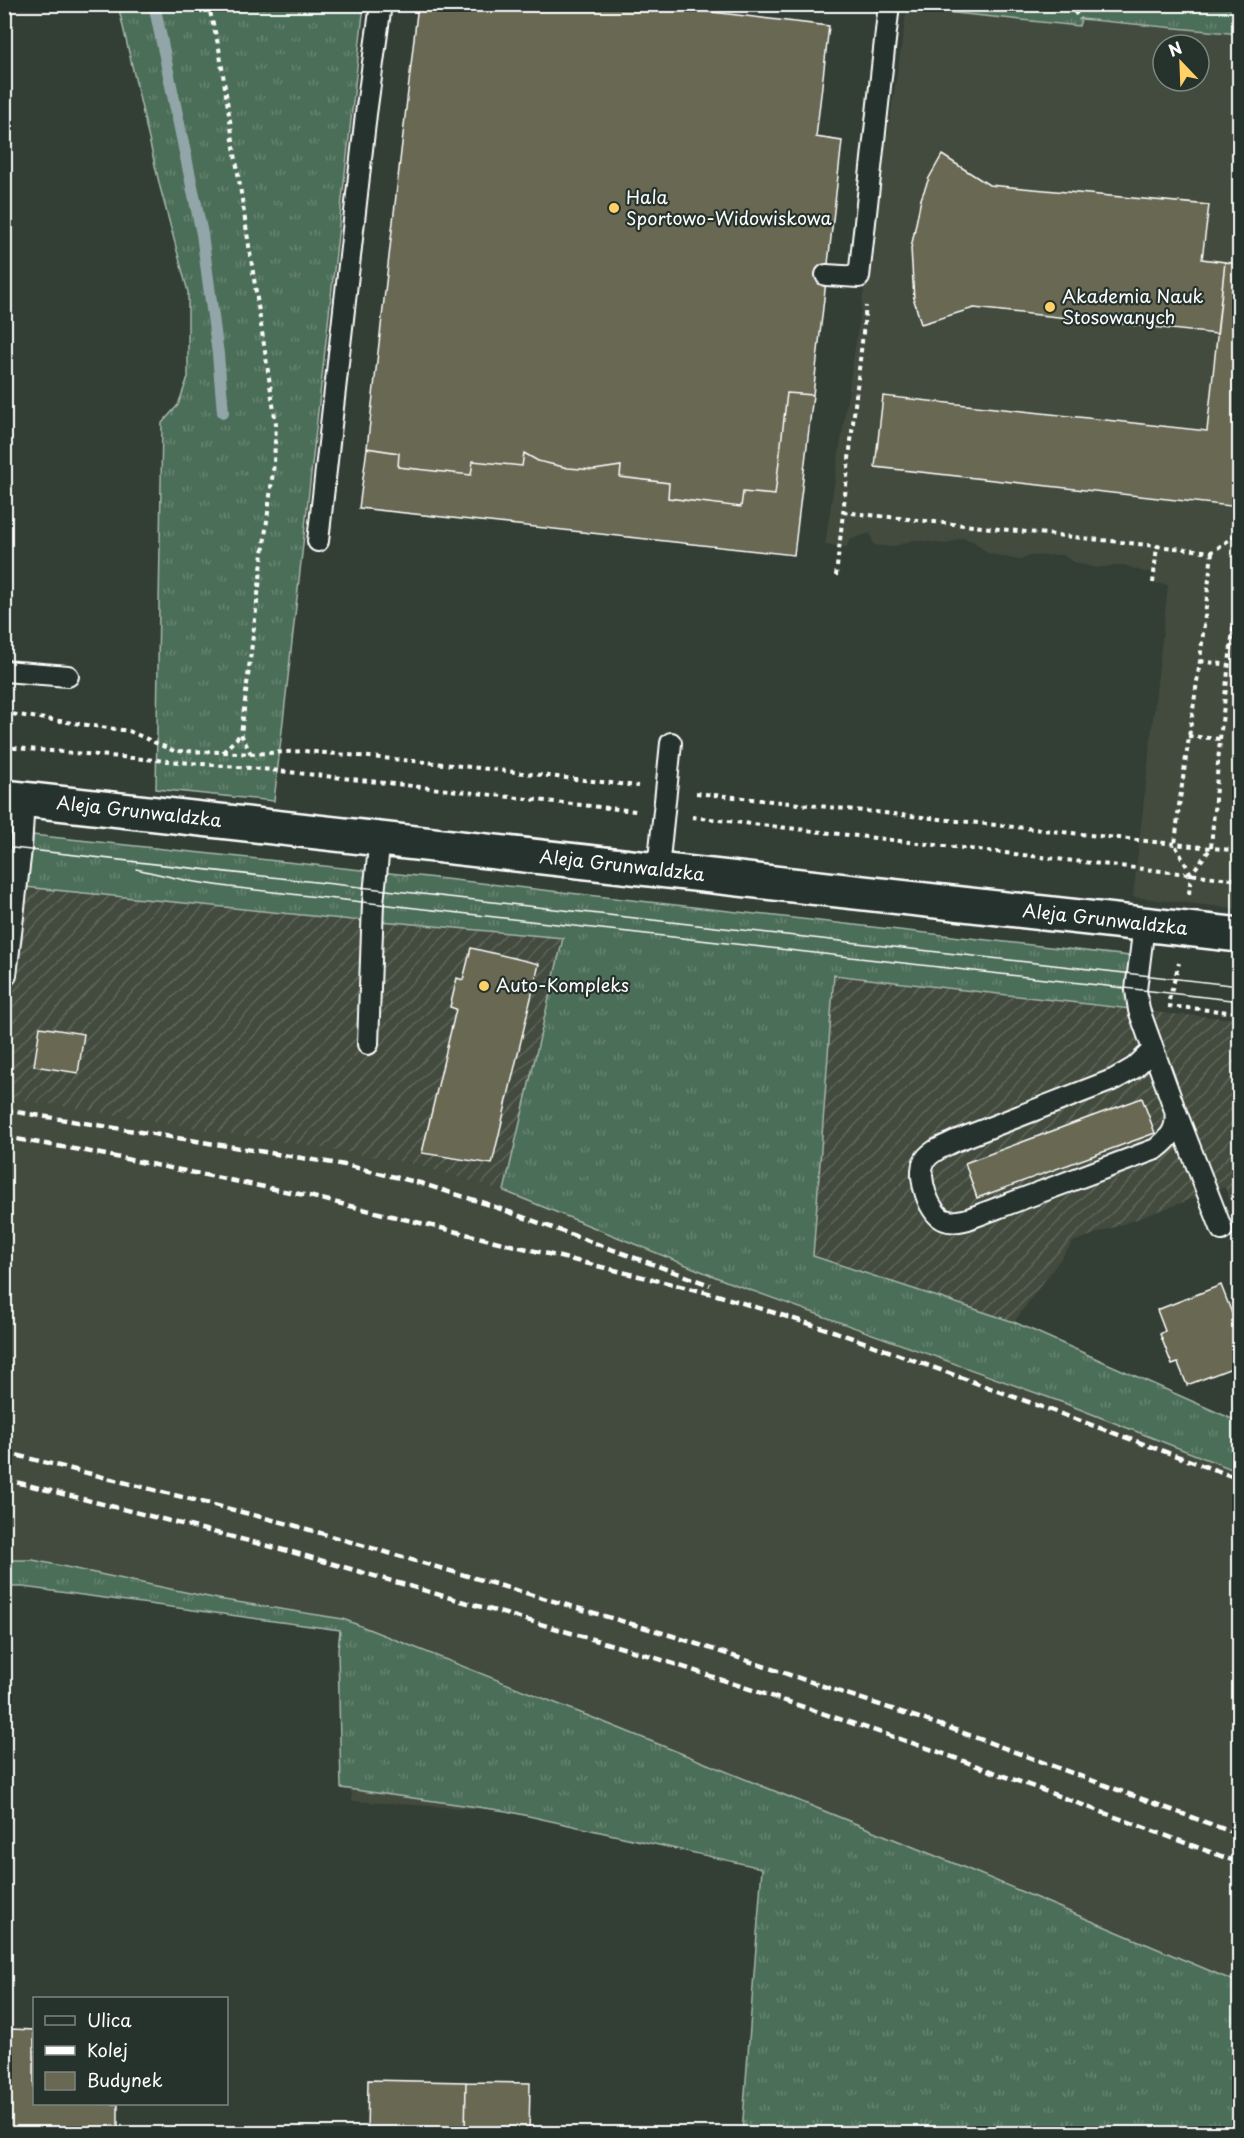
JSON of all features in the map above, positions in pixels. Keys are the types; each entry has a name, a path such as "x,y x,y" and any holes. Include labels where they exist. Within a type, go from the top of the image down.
{"main road":[{"name":"Aleja Grunwaldzka","path":"14,798 1239,935"}],"lane":[{"path":"318,541 366,114 381,4"},
{"path":"826,274 859,277 889,4"},
{"path":"4,671 68,676"},
{"path":"658,869 671,743"},
{"path":"6,975 21,849 14,798"},
{"path":"368,1044 373,903 380,838"},
{"path":"1144,925 1136,990 1139,1010 1222,1230"},
{"path":"1153,1050 1134,1068 1115,1079 955,1141 934,1152 925,1161 922,1174 926,1194 936,1214 943,1220 952,1222 968,1219 1156,1149 1174,1131 1177,1120 1175,1110"}],"path":[{"path":"208,4 219,48 276,424 274,463 241,734 251,754"},
{"path":"1069,4 1080,19"},
{"path":"836,576 866,310"},
{"path":"843,512 1212,552 1239,532"},
{"path":"1153,583 1157,546"},
{"path":"1191,874 1175,845 1212,552"},
{"path":"1191,874 1211,848 1220,739 1239,570"},
{"path":"1200,661 1229,665"},
{"path":"4,713 129,731 174,751 251,754 304,751 643,786"},
{"path":"223,752 241,734"},
{"path":"1188,736 1220,739"},
{"path":"4,747 261,769 1239,880"},
{"path":"689,792 1239,851"},
{"path":"1168,1006 1239,1013"}],"shaded area":[{"name":"Akademia Nauk Stosowanych","path":"907,8 1079,26 1080,19 1239,34 1239,909 1133,897 1168,585 1153,583 1154,572 1144,572 1124,565 1095,568 1074,562 1063,555 1030,556 1018,560 987,553 973,541 962,538 946,544 913,540 892,547 874,545 870,533 849,540 847,548 825,544"},
{"path":"4,885 407,1162 504,1191 527,1093 915,1288 1014,1322 1239,1442 1239,2015 762,1868 506,1811 352,1801 340,1630 23,1587 5,1587"},
{"path":"4,885 352,920 563,938 504,1191 407,1162 5,1097"},
{"path":"833,975 1172,1014 1239,1019 1239,1228 1225,1187 1073,1242 1014,1322 813,1256"}],"green space":[{"path":"907,4 1239,5 1239,34 1081,19 1079,26 907,8"},
{"path":"118,5 364,5 274,801 156,789 162,423 178,405 188,377 188,292 160,187"},
{"path":"4,832 1139,957 1139,1010 834,975 813,1256 1014,1322 1239,1422 1239,1472 1064,1403 728,1282 504,1191 563,938 352,920 5,885"},
{"path":"5,1560 33,1560 218,1599 343,1619 963,1867 1239,1983 1239,2133 742,2133 762,1868 506,1811 341,1788 338,1650 340,1630 23,1587 5,1587"}],"building":[{"name":"Hala Sportowo-Widowiskowa","path":"418,4 644,4 829,26 816,137 842,141 813,395 787,393 775,495 743,492 741,507 668,498 669,483 620,477 621,466 594,470 568,468 538,461 524,453 522,466 473,461 471,475 398,467 399,453 367,448"},
{"path":"942,155 989,185 1209,205 1202,259 1225,262 1217,334 974,308 921,324 914,300 911,248 921,199 929,178"},
{"path":"1225,262 1240,264 1240,507 875,467 883,396 1207,431"},
{"path":"787,393 813,395 794,555 359,508 367,448 399,453 398,467 471,475 473,461 522,466 524,453 538,461 568,468 594,470 621,466 620,477 669,483 668,498 741,507 743,492 775,495"},
{"path":"471,948 539,964 492,1164 422,1153 456,1009 450,1007 457,978 463,980"},
{"path":"40,1027 84,1034 78,1073 34,1066"},
{"path":"1142,1098 1155,1133 977,1198 965,1163"},
{"path":"1221,1285 1240,1334 1240,1365 1187,1385 1178,1363 1172,1365 1160,1334 1165,1331 1157,1310"},
{"path":"11,2029 33,2030 33,2105 118,2105 118,2134 8,2134"},
{"path":"368,2080 466,2082 465,2134 367,2134"},
{"path":"466,2082 530,2083 529,2134 465,2134"}],"waterway":[{"path":"154,4 202,234 218,354 223,412"}],"tram line":[{"path":"4,847 1240,986"},
{"path":"136,869 229,887 1240,1001"}],"railway":[{"path":"4,1110 345,1165 420,1183 487,1204 710,1285"},
{"path":"4,1137 86,1151 309,1196 717,1295 836,1332 1240,1479"},
{"path":"4,1452 293,1525 673,1636 958,1731 1240,1835"},
{"path":"4,1479 292,1552 647,1655 939,1752 1240,1863"}],"place":[{"name":"Hala Sportowo-Widowiskowa","path":"614,208"},
{"name":"Akademia Nauk Stosowanych","path":"1050,307"},
{"name":"Auto-Kompleks","path":"484,986"}]}
